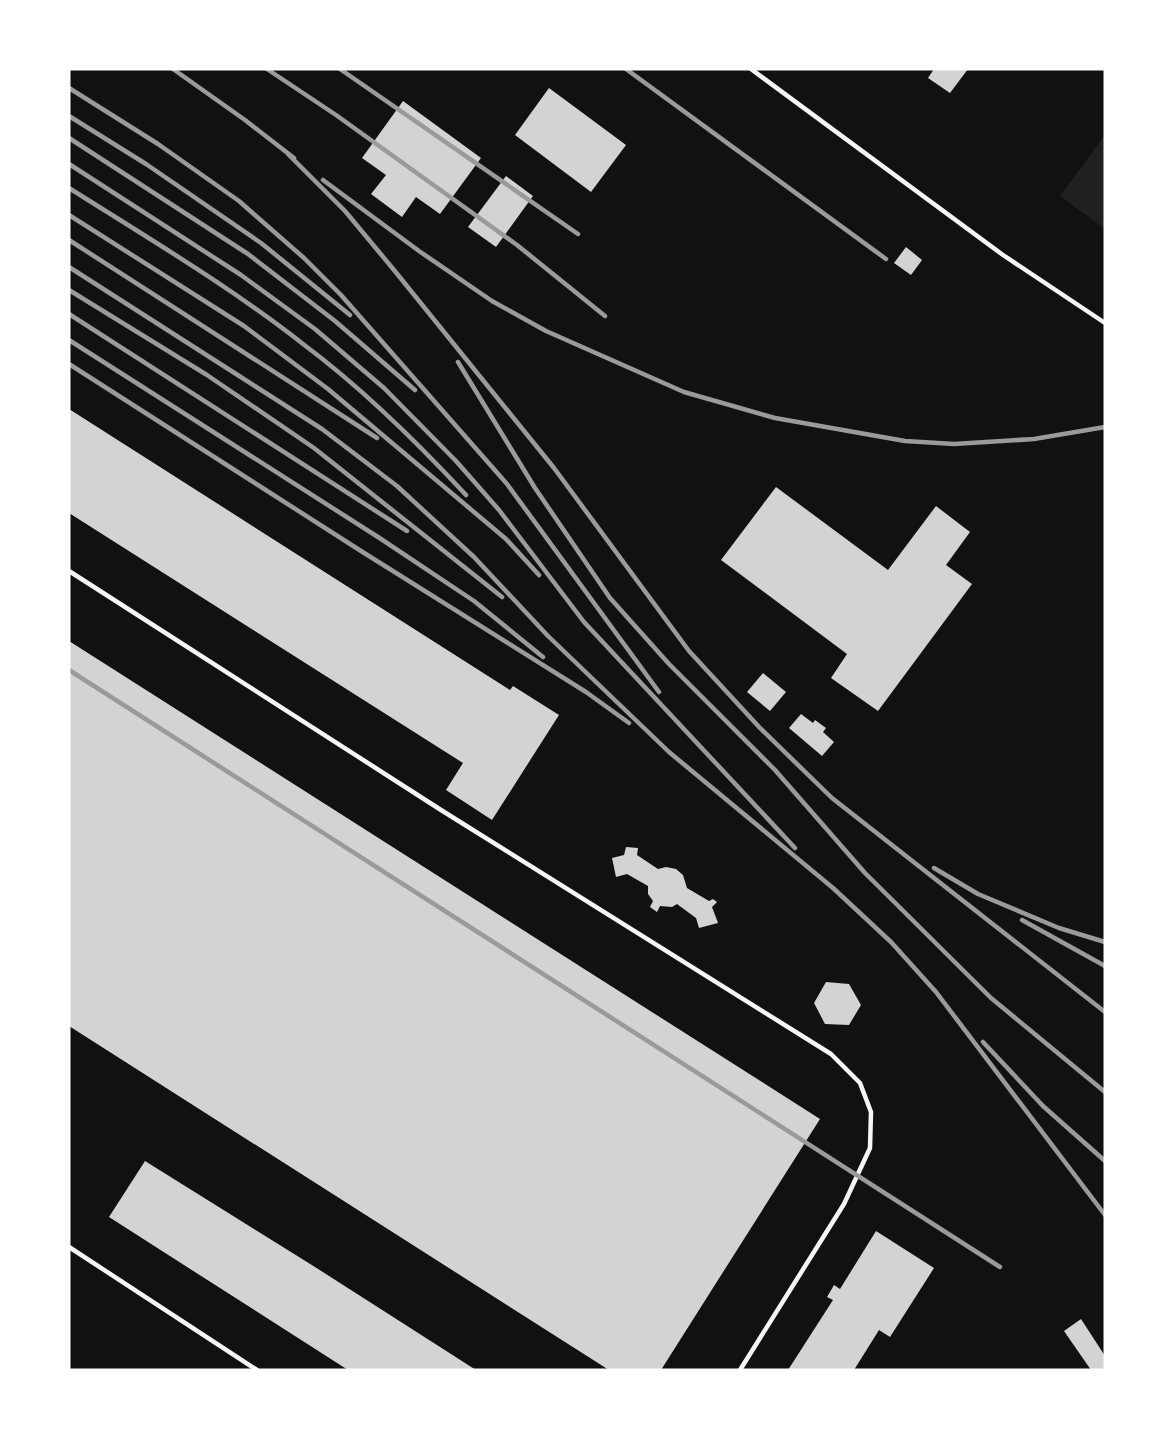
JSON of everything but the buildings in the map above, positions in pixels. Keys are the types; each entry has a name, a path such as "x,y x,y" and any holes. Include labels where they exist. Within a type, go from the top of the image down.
{"lane":[{"path":"751,69 994,248 1105,323"},
{"path":"69,571 441,810 831,1054 860,1083 871,1112 870,1148 844,1204 740,1370"},
{"path":"69,1247 257,1370"}],"shaded area":[{"path":"1105,135 1105,229 1060,196"}],"railway":[{"path":"173,69 294,158"},
{"path":"267,69 336,115 517,245 605,316"},
{"path":"340,69 578,234"},
{"path":"626,69 886,259"},
{"path":"69,88 158,144 239,201 304,258 341,295 507,484 659,692"},
{"path":"69,116 146,164 261,243 350,315"},
{"path":"69,138 248,254 335,321 415,390"},
{"path":"288,154 345,211 394,270 554,468 689,651 760,728 832,798 1105,1012"},
{"path":"69,164 241,275 315,329 384,388 456,461 499,510 584,622 795,848"},
{"path":"323,180 419,251 492,301 546,331 684,392 775,418 905,441 954,444 1034,439 1105,427"},
{"path":"69,188 217,282 325,361 388,416 466,495"},
{"path":"69,215 244,326 328,389 506,539 539,575"},
{"path":"69,240 377,438"},
{"path":"69,267 322,429 397,486 474,557 548,636 669,752 833,888 891,942 936,992 1105,1215"},
{"path":"69,290 207,375 314,448 502,597"},
{"path":"69,314 407,531"},
{"path":"69,340 474,601 543,657"},
{"path":"458,362 535,488 610,598 669,664 775,770 865,873 991,998 1105,1092"},
{"path":"69,364 586,692 629,723"},
{"path":"69,670 1000,1267"},
{"path":"934,868 978,894 1059,928 1105,942"},
{"path":"1022,920 1105,966"},
{"path":"983,1042 1043,1106 1105,1161"}]}
